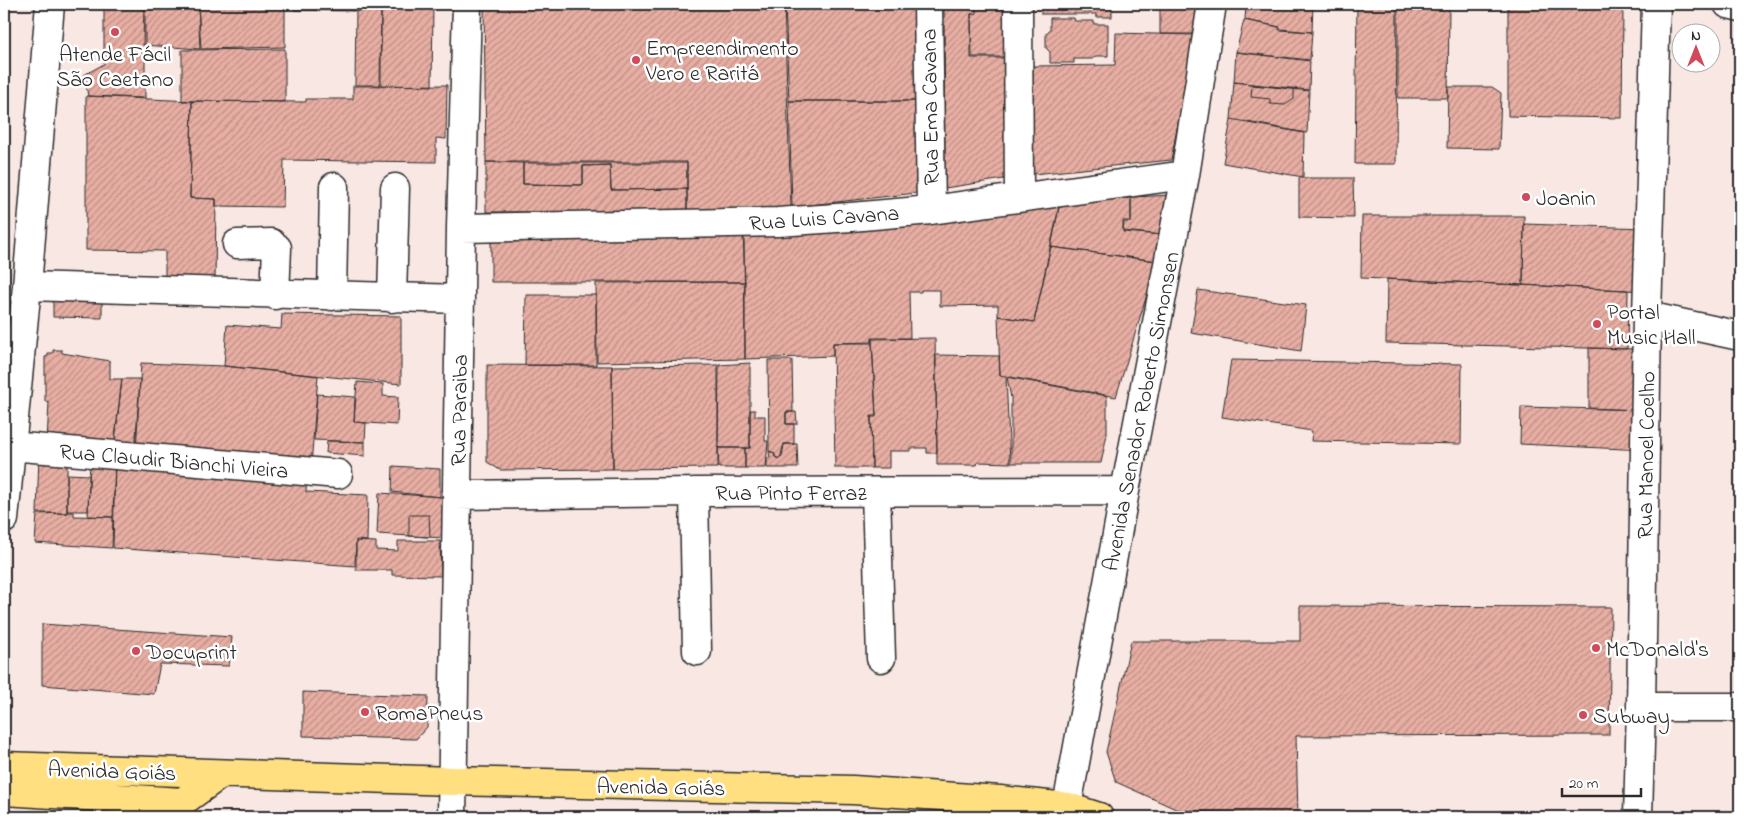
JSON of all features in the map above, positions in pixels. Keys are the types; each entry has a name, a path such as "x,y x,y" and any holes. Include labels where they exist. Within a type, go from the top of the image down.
{"main road":[{"name":"Avenida Goiás","path":"4,766 452,781 853,790 1000,800 1099,817"},
{"name":"Avenida Goiás","path":"4,790 182,802 221,774"}],"street":[{"path":"4,519 27,286 50,4"},
{"name":"Rua Paraiba","path":"452,817 460,228 467,4"},
{"name":"Rua Ema Cavana","path":"928,4 931,210"},
{"path":"1018,4 1019,197"},
{"name":"Avenida Senador Roberto Simonsen","path":"1066,812 1124,491 1185,175 1212,4"},
{"name":"Rua Manoel Coelho","path":"1638,817 1647,316 1656,4"},
{"path":"1728,4 1740,7"},
{"name":"Rua Luis Cavana","path":"460,228 778,222 931,210 1185,175"},
{"path":"332,296 334,187"},
{"path":"392,298 395,188"},
{"path":"237,244 271,243 275,245 277,248 275,295"},
{"path":"27,286 275,295 460,299"},
{"path":"1647,316 1740,336"},
{"name":"Rua Claudir Bianchi Vieira","path":"10,446 338,474"},
{"name":"Rua Pinto Ferraz","path":"457,495 694,492 1124,491"},
{"path":"694,492 697,651"},
{"path":"876,492 881,658"},
{"path":"1641,707 1740,707"}],"building":[{"path":"104,4 145,4 145,98 88,96 84,75 104,64"},
{"path":"144,4 198,4 200,49 143,45"},
{"path":"198,4 285,4 285,47 201,49"},
{"path":"294,4 359,4 359,11 294,10"},
{"path":"359,4 381,4 380,85 355,85 356,11 359,11"},
{"path":"381,4 433,4 432,86 381,85"},
{"name":"Empreendimento Vero e Raritá","path":"484,4 784,4 791,207 687,212 687,162 486,162"},
{"path":"785,4 923,4 924,101 789,101"},
{"path":"944,4 976,4 976,14 971,14 971,58 1015,58 1017,177 945,188"},
{"path":"976,4 1016,4 1011,57 972,57 971,14 976,14"},
{"path":"1041,4 1112,4 1112,17 1096,17 1096,14 1041,14"},
{"path":"1201,4 1196,34 1160,34 1160,5"},
{"path":"1246,4 1313,4 1312,32 1280,29 1280,27 1245,20"},
{"path":"1357,4 1397,4 1396,164 1355,164"},
{"path":"1398,4 1449,4 1448,98 1398,98"},
{"path":"1508,4 1623,4 1622,118 1508,116"},
{"path":"1050,18 1074,18 1075,21 1094,21 1094,24 1108,24 1108,56 1096,56 1092,59 1074,59 1074,63 1050,63 1050,52 1046,48 1046,33 1050,30"},
{"path":"1244,20 1279,27 1279,30 1312,32 1310,60 1236,52"},
{"path":"1116,33 1195,35 1171,160 1033,174 1033,66 1115,65"},
{"path":"285,49 285,102 182,101 182,50"},
{"path":"1236,52 1310,61 1309,90 1234,82"},
{"path":"1234,82 1309,91 1307,133 1231,119"},
{"path":"447,85 446,139 436,138 436,162 284,160 283,207 216,206 216,199 190,198 192,101 306,102 306,99 353,99 353,86"},
{"path":"1252,85 1294,89 1294,99 1285,105 1270,104 1270,99 1251,97"},
{"path":"1448,87 1492,87 1501,93 1499,149 1447,148"},
{"path":"86,96 192,101 190,198 216,199 215,285 165,284 165,251 86,250"},
{"path":"789,101 924,101 925,192 792,207"},
{"path":"1231,120 1304,133 1303,177 1223,163"},
{"path":"486,162 523,163 523,184 583,185 583,166 610,165 611,190 687,189 687,212 486,212"},
{"path":"523,163 687,163 687,189 611,190 610,165 583,166 583,185 523,184"},
{"path":"1299,178 1353,178 1354,218 1299,217"},
{"path":"1174,195 1162,235 1123,231 1124,222 1131,222 1131,197"},
{"path":"1131,198 1131,221 1123,221 1123,232 1162,235 1157,261 1051,247 1059,207 1062,207 1062,202"},
{"path":"1059,207 1034,322 998,316 998,305 940,306 940,290 921,290 921,292 909,292 910,338 872,338 872,342 833,343 833,356 745,359 744,232 915,224"},
{"path":"1362,216 1524,216 1523,285 1361,278"},
{"path":"1524,224 1646,228 1644,291 1523,285"},
{"path":"743,232 745,282 491,282 491,234"},
{"path":"1051,247 1157,261 1116,397 1000,375 998,316 1034,322"},
{"path":"1387,279 1628,290 1627,349 1386,343"},
{"path":"745,282 745,359 597,362 596,283"},
{"path":"1198,290 1306,305 1301,351 1191,333"},
{"path":"526,295 596,295 596,365 525,365"},
{"path":"53,300 102,301 102,318 53,317"},
{"path":"282,314 401,316 401,384 224,366 227,325 281,329"},
{"path":"935,338 937,453 927,453 927,448 911,448 911,451 889,451 889,468 872,468 871,417 876,417 872,339"},
{"path":"833,343 872,343 876,416 871,416 872,468 835,468"},
{"path":"1589,348 1638,349 1638,410 1589,408"},
{"path":"53,350 62,350 62,353 110,361 110,379 122,379 114,447 47,442 49,402 45,401 45,357 48,356 48,353 53,353"},
{"path":"936,355 999,356 1000,376 1006,377 1010,463 978,462 977,465 937,465"},
{"path":"768,360 792,360 793,412 786,412 786,424 794,424 794,444 784,444 782,457 779,459 775,457 774,453 769,451"},
{"path":"1231,360 1462,364 1461,444 1311,441 1312,431 1222,417"},
{"path":"141,363 224,366 318,376 311,466 136,451"},
{"path":"750,363 750,448 718,448 719,365"},
{"path":"487,365 612,366 613,469 500,470 487,462"},
{"path":"718,365 718,468 613,469 612,366"},
{"path":"1007,377 1107,396 1107,434 1101,463 1011,463 1011,398"},
{"path":"122,379 140,379 135,451 114,449"},
{"path":"357,382 383,384 383,396 398,397 397,425 354,422"},
{"path":"317,394 355,397 354,422 366,423 365,442 314,440"},
{"path":"1521,407 1645,410 1644,450 1520,444"},
{"path":"750,410 755,410 755,416 765,416 765,441 768,441 766,468 745,468 745,448 750,448"},
{"path":"786,412 796,412 797,424 786,424"},
{"path":"327,441 365,442 365,456 326,453"},
{"path":"784,444 797,444 798,468 767,468 767,458 770,458 769,451 774,453 776,458 780,458"},
{"path":"718,448 745,448 745,468 719,468"},
{"path":"39,455 67,457 67,513 37,513"},
{"path":"90,459 115,460 113,517 88,516"},
{"path":"115,460 307,476 306,492 368,495 367,541 356,540 355,566 113,548"},
{"path":"393,466 440,469 440,497 392,492"},
{"path":"67,474 89,475 88,511 67,511"},
{"path":"379,493 445,497 444,538 377,534"},
{"path":"74,512 74,516 113,517 112,548 35,543 37,514"},
{"path":"409,515 429,515 430,537 409,536"},
{"path":"356,541 376,542 376,550 398,551 398,541 440,541 441,576 392,575 392,570 356,570"},
{"path":"1300,606 1611,607 1609,735 1296,736 1298,817 1178,810 1116,782 1106,752 1131,641 1300,641"},
{"name":"Docuprint","path":"42,624 232,637 229,666 160,664 154,694 42,685"},
{"name":"RomaPneus","path":"303,692 428,696 427,727 416,739 303,736"}],"place":[{"name":"Atende Fácil São Caetano","path":"115,32"},
{"name":"Empreendimento Vero e Raritá","path":"636,60"},
{"name":"Joanin","path":"1526,197"},
{"name":"Portal Music Hall","path":"1597,324"},
{"name":"McDonald's","path":"1596,648"},
{"name":"Docuprint","path":"136,651"},
{"name":"RomaPneus","path":"365,712"},
{"name":"Subway","path":"1583,715"}]}
